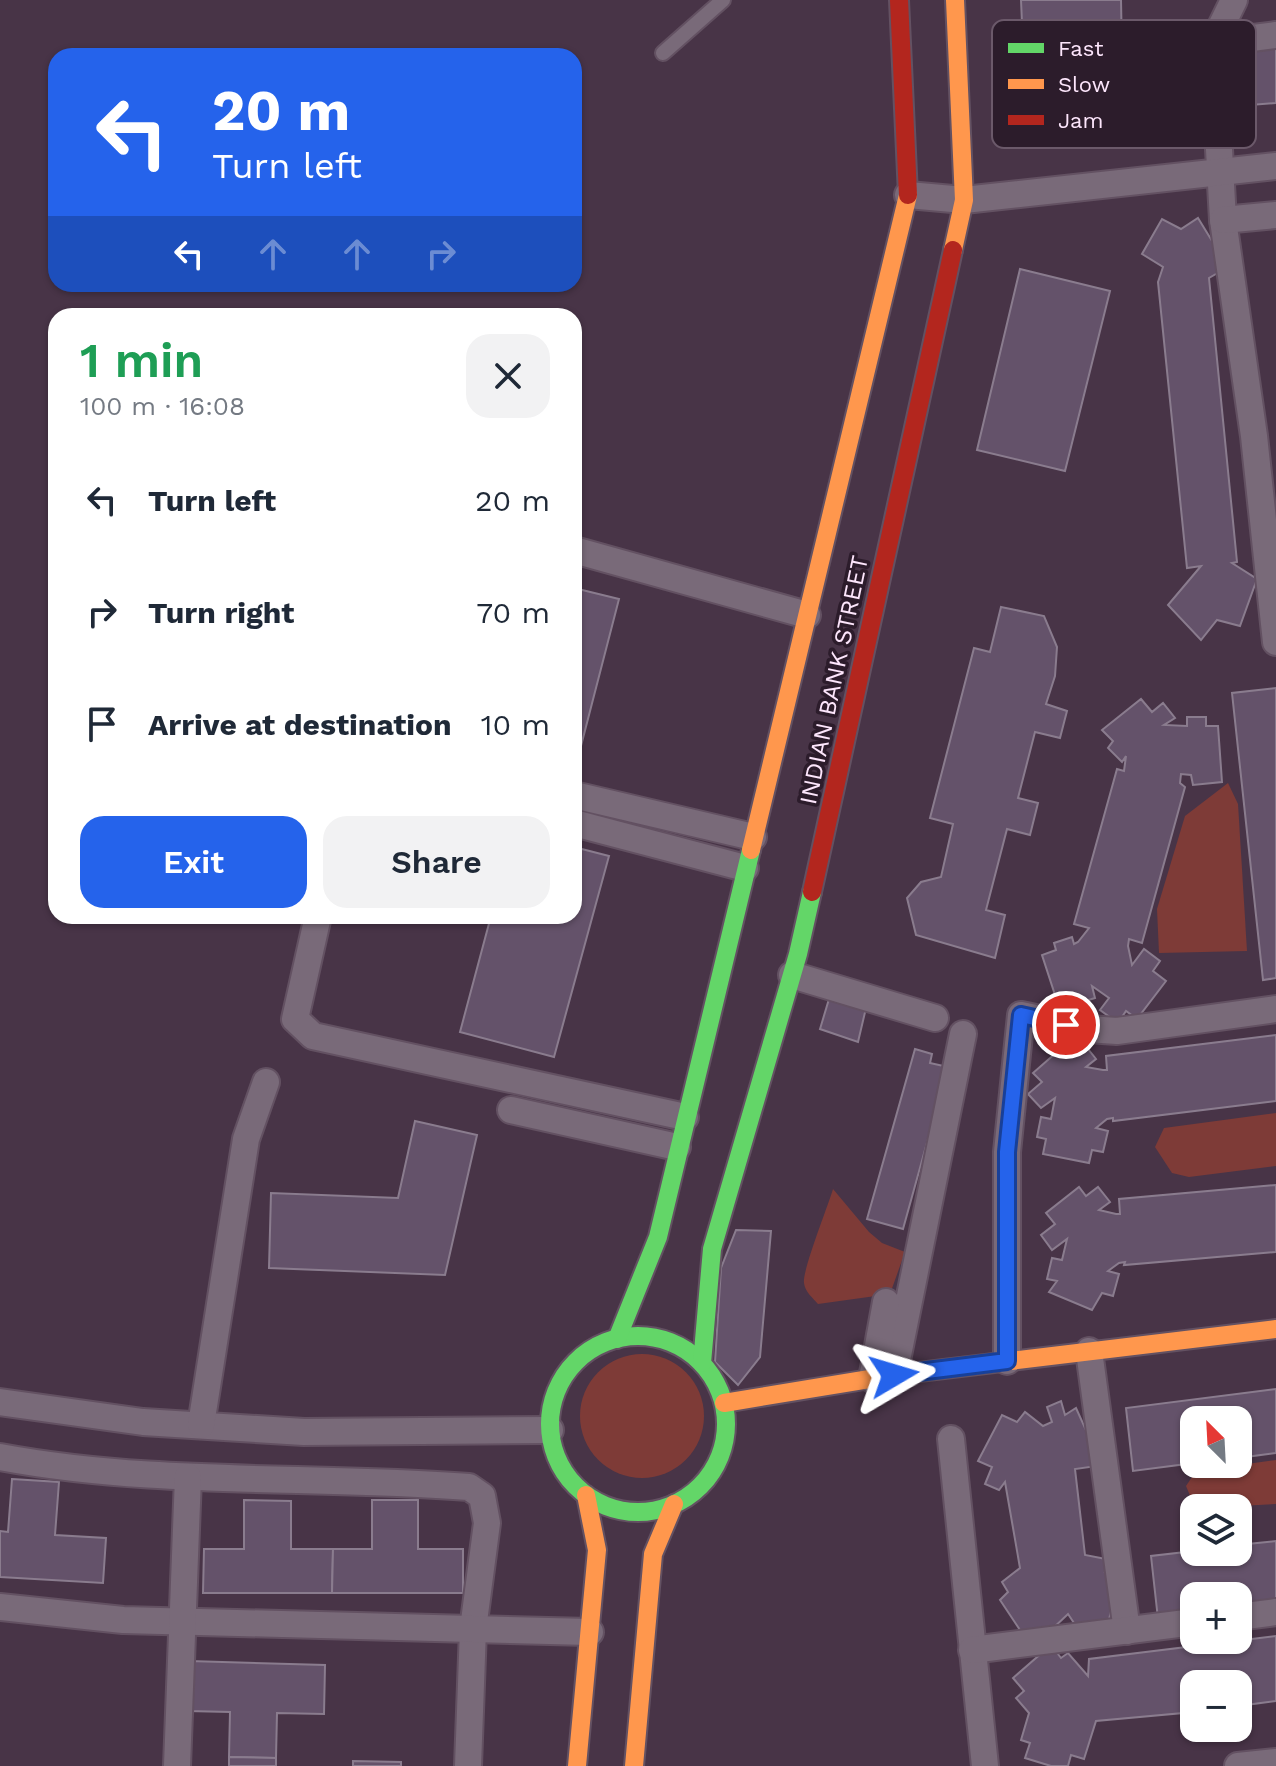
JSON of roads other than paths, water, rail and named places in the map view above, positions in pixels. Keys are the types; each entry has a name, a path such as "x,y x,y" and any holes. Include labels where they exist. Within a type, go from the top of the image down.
{"street":[{"name":"INDIAN BANK STREET","path":"617,1339 658,1237 677,1147 908,195 899,0"},
{"name":"INDIAN BANK STREET","path":"702,1363 712,1249 792,975 964,200 955,0"},
{"path":"1224,20 1234,0"},
{"path":"1256,38 1276,35"},
{"path":"1218,148 1223,220 1265,435 1276,642"},
{"path":"908,195 964,200 1276,166"},
{"path":"1223,220 1276,215"},
{"path":"582,552 807,615"},
{"path":"582,797 753,837"},
{"path":"582,825 745,868"},
{"path":"316,924 295,1019 313,1036 685,1117"},
{"path":"792,975 935,1018"},
{"path":"1007,1361 1007,1152 1021,1015 1088,1029 1117,1031 1276,1009"},
{"path":"883,1377 963,1034"},
{"path":"201,1425 246,1139 266,1082"},
{"path":"511,1110 593,1131 677,1147"},
{"path":"883,1377 886,1302"},
{"path":"724,1403 883,1377 1276,1329"},
{"path":"577,1766 597,1550 586,1495 557,1460 550,1430 554,1400 568,1372 589,1351 617,1339 632,1336 663,1340 702,1363 724,1403 726,1433 718,1463 700,1487 674,1504 644,1512 629,1511 586,1495"},
{"path":"1089,1351 1127,1631"},
{"path":"0,1402 143,1422 304,1432 550,1430"},
{"path":"951,1439 985,1766"},
{"path":"0,1457 72,1471 469,1487 482,1496 487,1523 473,1629 468,1766"},
{"path":"177,1766 188,1477"},
{"path":"634,1766 653,1554 674,1504"},
{"path":"0,1607 123,1620 590,1632"},
{"path":"1252,1615 1276,1612"},
{"path":"972,1650 1180,1624"},
{"path":"1238,1766 1276,1762"}],"lane":[{"path":"663,53 723,0"}]}
